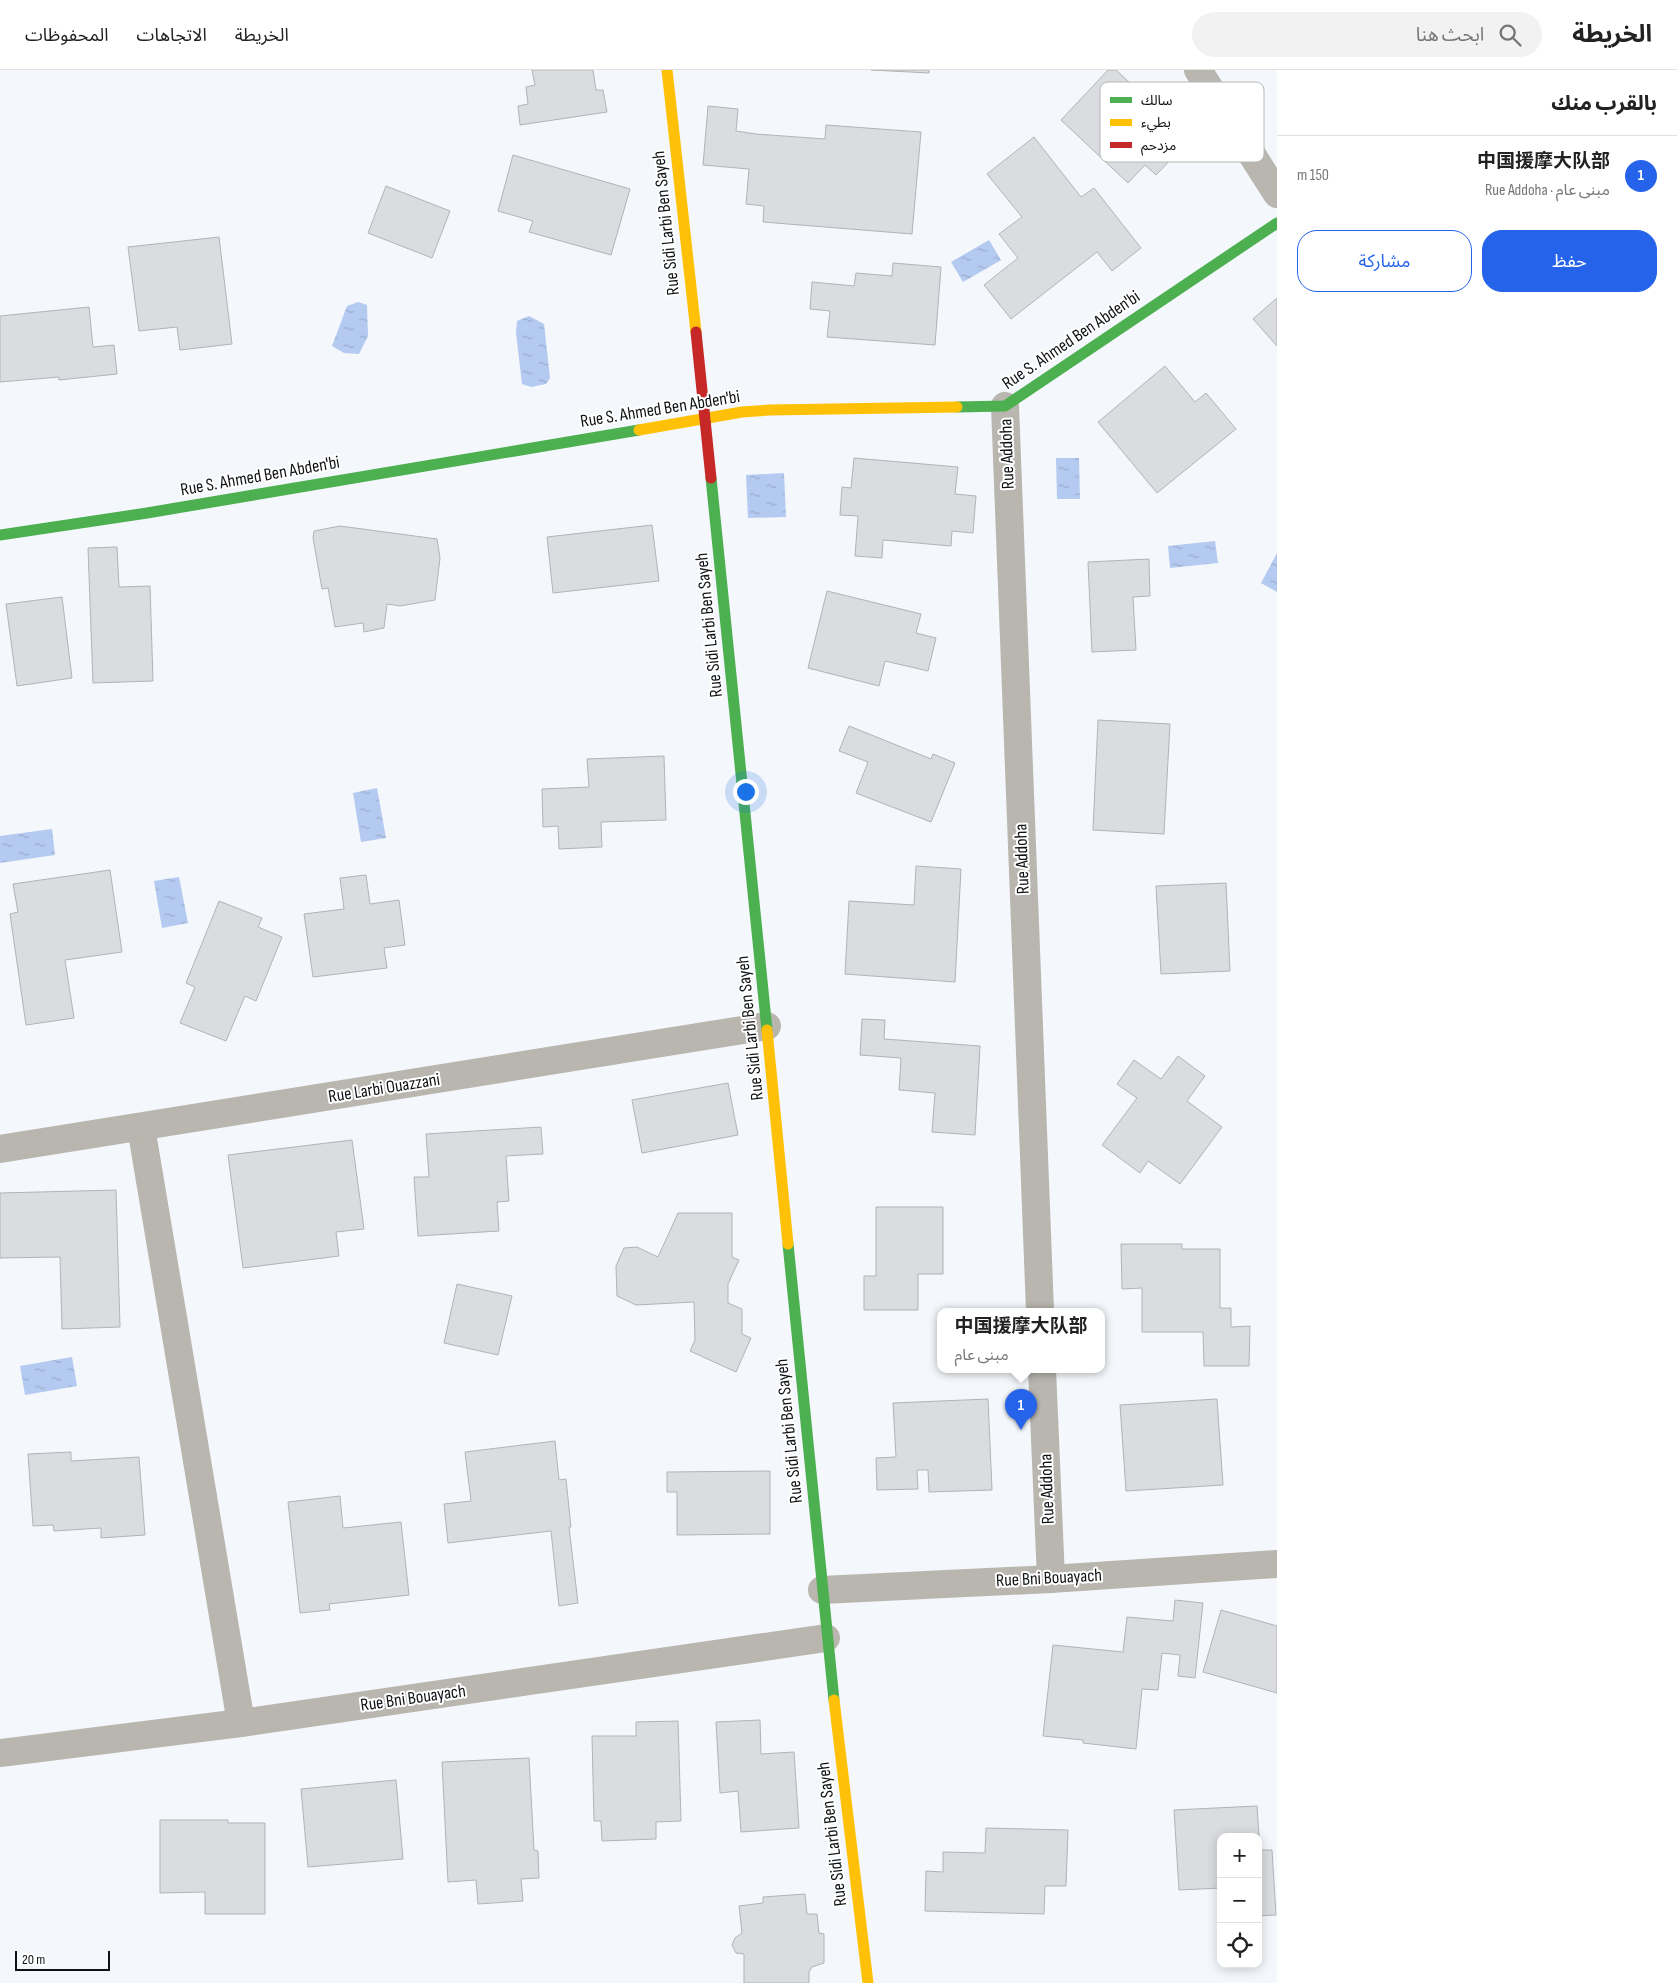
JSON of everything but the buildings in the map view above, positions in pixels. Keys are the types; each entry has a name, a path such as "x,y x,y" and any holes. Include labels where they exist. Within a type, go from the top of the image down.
{"street":[{"name":"Rue Sidi Larbi Ben Sayeh","path":"667,70 705,418 767,1026 826,1638 868,1983"},
{"path":"1198,70 1206,82"},
{"path":"1257,162 1277,194"},
{"name":"Rue S. Ahmed Ben Abden'bi","path":"0,535 147,513 705,418 770,410 1005,406 1277,223"},
{"name":"Rue Addoha","path":"1005,406 1040,1308"},
{"name":"Rue Larbi Ouazzani","path":"0,1149 767,1026"},
{"path":"141,1127 241,1723"},
{"name":"Rue Addoha","path":"1042,1373 1051,1578"},
{"name":"Rue Bni Bouayach","path":"822,1590 1277,1564"},
{"name":"Rue Bni Bouayach","path":"0,1753 241,1723 826,1638"}],"water":[{"path":"989,240 1001,260 963,282 951,262"},
{"path":"358,302 367,305 368,336 359,354 344,353 332,346 347,306"},
{"path":"529,316 544,324 550,378 546,384 531,387 522,384 516,333 517,321"},
{"path":"1056,458 1079,458 1080,499 1057,499"},
{"path":"784,473 786,517 748,518 746,475"},
{"path":"1215,541 1218,563 1170,568 1168,546"},
{"path":"1277,553 1277,592 1261,583"},
{"path":"377,788 386,838 361,842 353,793"},
{"path":"52,829 55,855 0,863 0,836"},
{"path":"179,877 188,923 162,928 154,881"},
{"path":"72,1357 77,1386 25,1395 20,1366"}],"traffic: fast":[{"path":"957,407 1005,406 1277,223"},
{"path":"0,535 147,513 639,430"},
{"path":"711,478 767,1030"},
{"path":"788,1244 834,1700"}],"traffic: slow":[{"path":"667,70 696,332"},
{"path":"639,430 742,412 957,407"},
{"path":"767,1030 788,1244"},
{"path":"834,1700 868,1983"}],"traffic: jam":[{"path":"696,332 711,478"}],"place":[{"name":"中国援摩大队部","path":"1021,1430"}]}
